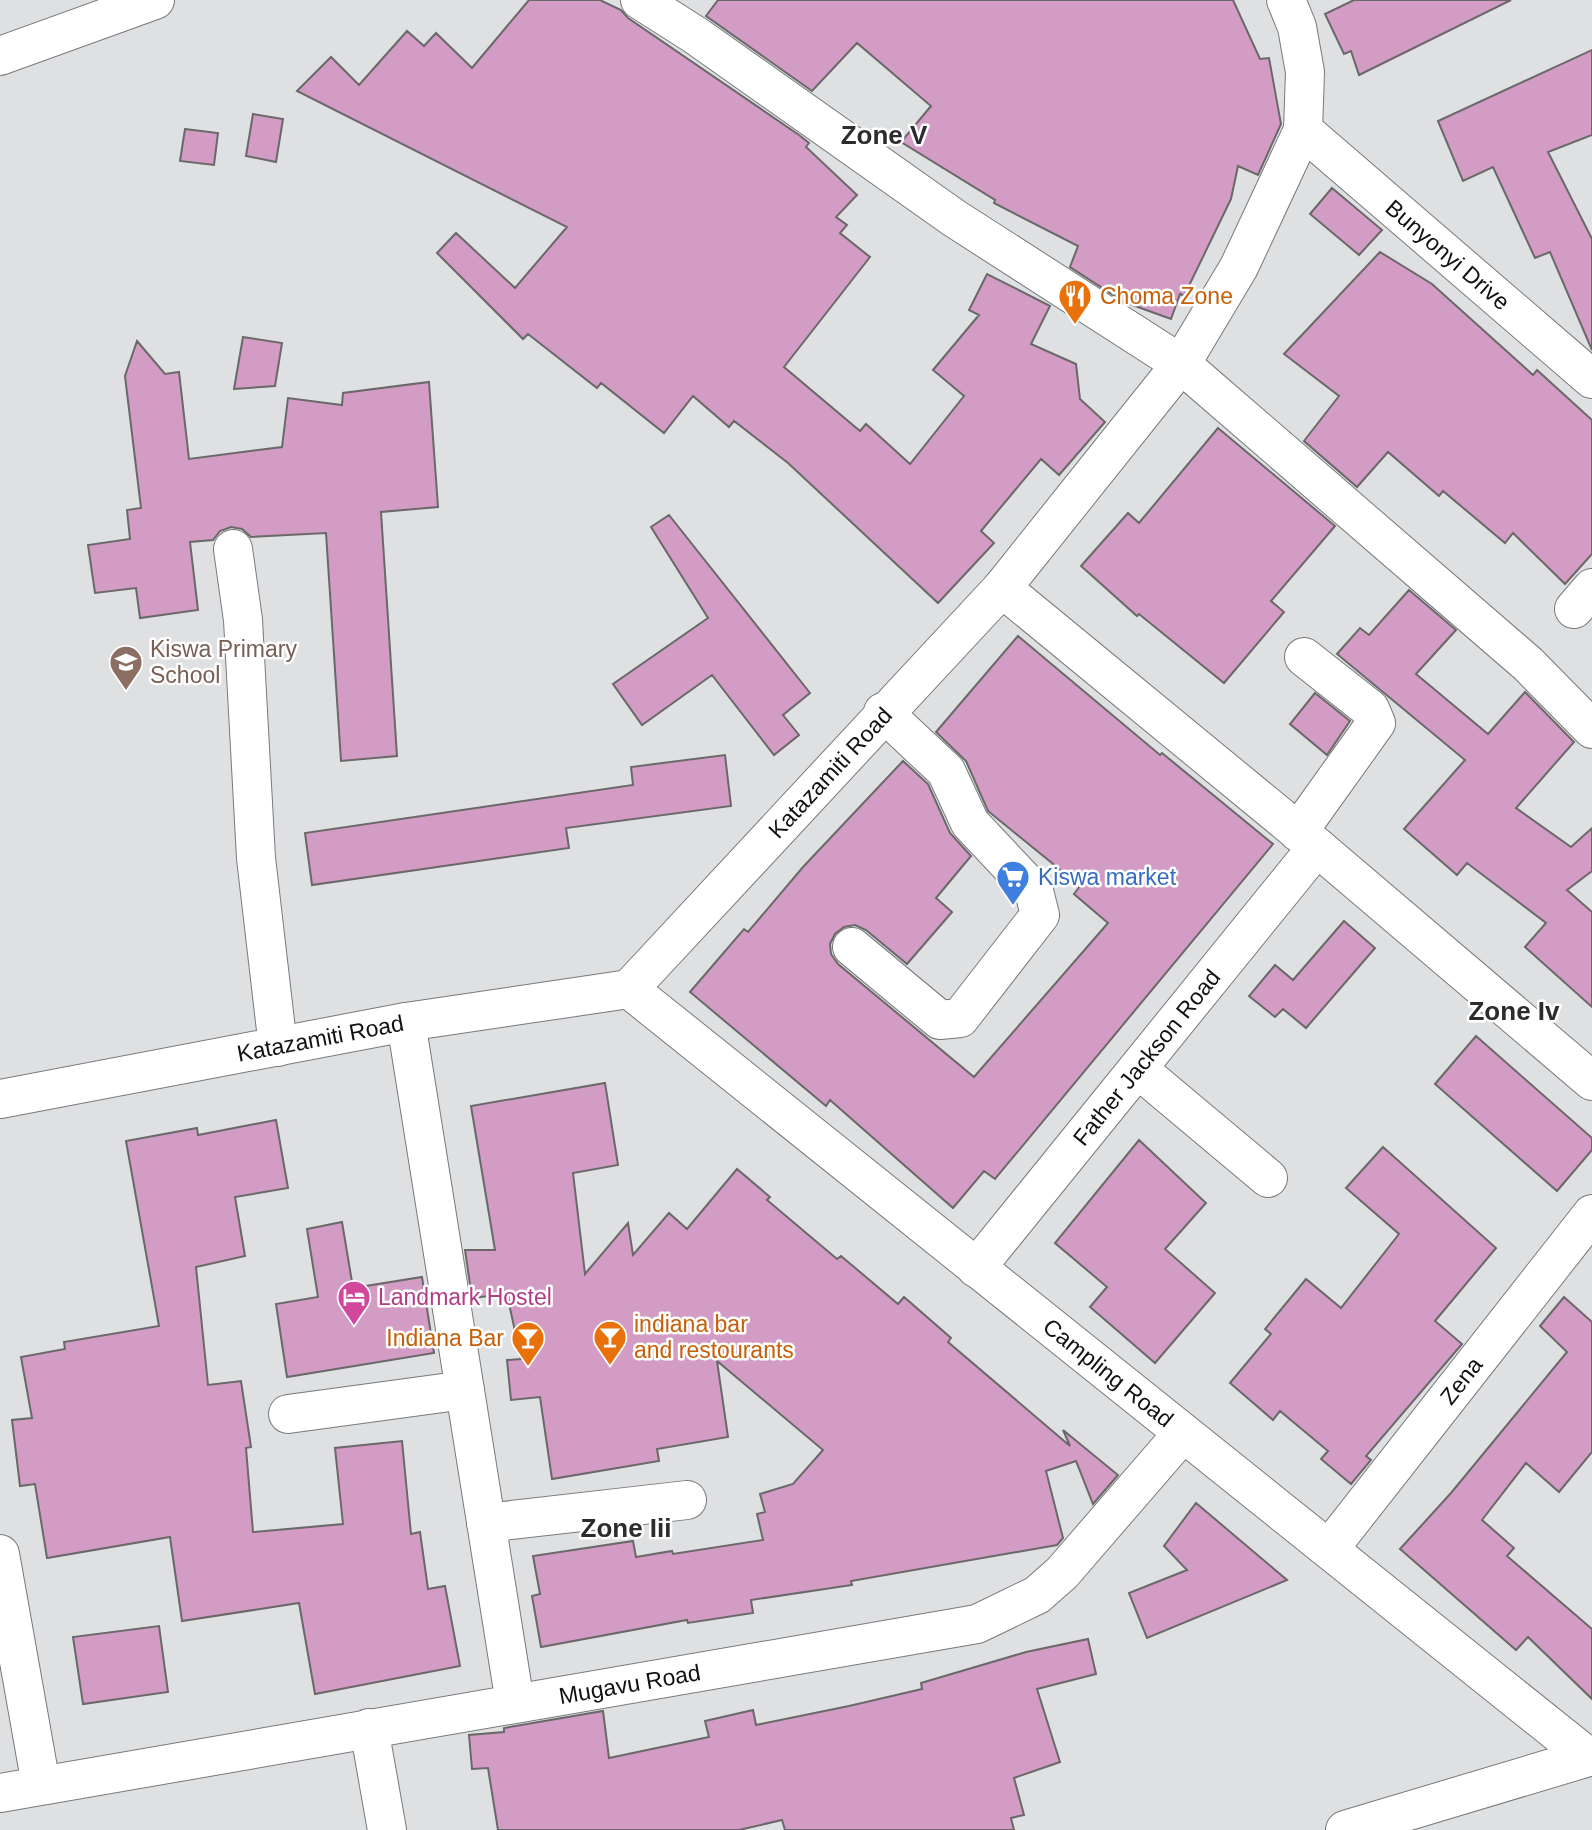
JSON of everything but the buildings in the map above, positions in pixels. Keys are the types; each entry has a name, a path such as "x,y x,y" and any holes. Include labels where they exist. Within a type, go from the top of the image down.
{"street":[{"path":"0,57 155,0"},
{"path":"640,0 695,35 954,218 1181,363 1528,664 1592,729"},
{"name":"Katazamiti Road","path":"0,1100 406,1022 629,989 883,712 1002,588 1181,363 1240,267 1303,130 1305,72 1297,27 1286,0"},
{"name":"Bunyonyi Drive","path":"1303,130 1592,379"},
{"path":"233,549 243,620 256,858 278,1047"},
{"path":"1002,588 1307,840 1592,1081"},
{"name":"Father Jackson Road","path":"976,1268 1138,1069 1307,840 1376,723 1370,709 1304,657"},
{"path":"852,947 940,1020 960,1018 1040,915 1034,891 970,823 946,771 883,712"},
{"name":"Campling Road","path":"629,989 1590,1757"},
{"path":"406,1022 515,1703"},
{"path":"1138,1069 1268,1178"},
{"name":"Zena","path":"1329,1549 1592,1214"},
{"path":"288,1414 465,1390"},
{"name":"Mugavu Road","path":"0,1793 977,1624 1037,1595 1062,1573 1183,1433"},
{"path":"486,1523 687,1500"},
{"path":"0,1554 40,1785"},
{"path":"369,1728 387,1830"},
{"path":"1345,1830 1590,1757"}],"place":[{"name":"Choma Zone","path":"1075,326"},
{"name":"Kiswa Primary School","path":"126,692"},
{"name":"Kiswa market","path":"1013,907"},
{"name":"Landmark Hostel","path":"354,1327"},
{"name":"indiana bar and restourants","path":"610,1367"},
{"name":"Indiana Bar","path":"528,1368"}],"district":[{"name":"Zone V","path":"884,135"},
{"name":"Zone Iv","path":"1514,1011"},
{"name":"Zone Iii","path":"626,1528"}]}
